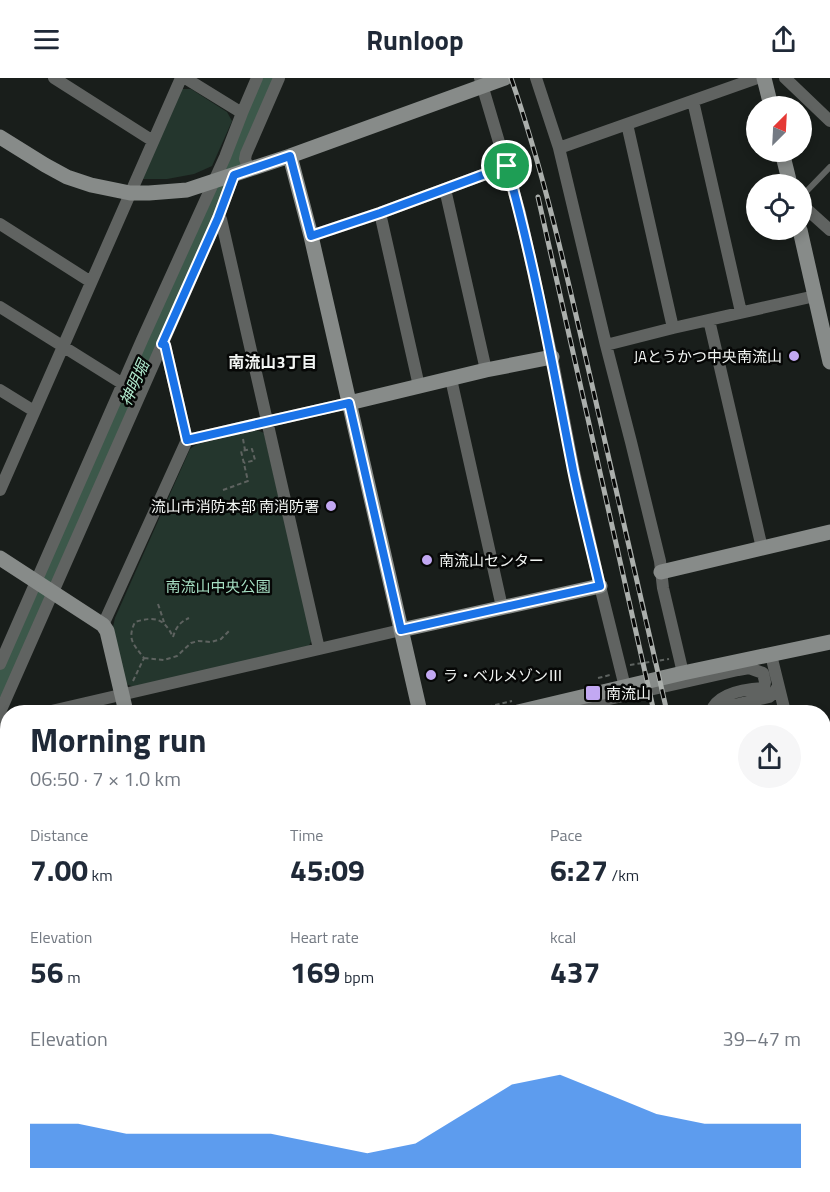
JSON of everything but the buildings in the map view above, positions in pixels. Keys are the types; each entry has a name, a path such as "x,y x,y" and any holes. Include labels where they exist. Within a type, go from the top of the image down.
{"street":[{"path":"54,78 153,141"},
{"path":"0,490 3,474 34,411 183,78 242,113"},
{"path":"3,705 123,384 215,182 257,78"},
{"path":"0,664 45,587 162,344 279,78"},
{"path":"0,137 67,177 91,185 130,193 188,190 290,156 481,82 505,78"},
{"path":"536,78 559,148 658,550 663,588 683,674"},
{"path":"559,148 757,78"},
{"path":"764,78 768,96"},
{"path":"785,78 830,120"},
{"path":"481,82 520,213 552,357 574,471 625,687"},
{"path":"693,101 741,312"},
{"path":"627,124 673,327"},
{"path":"290,156 311,236 418,705"},
{"path":"311,236 507,166"},
{"path":"445,189 486,370"},
{"path":"380,213 419,386"},
{"path":"812,214 830,230"},
{"path":"218,218 221,219 320,650"},
{"path":"0,224 91,282"},
{"path":"802,240 830,362"},
{"path":"606,345 673,327 815,296"},
{"path":"0,307 123,384"},
{"path":"709,320 762,548"},
{"path":"103,625 187,440 165,345 162,344"},
{"path":"187,440 486,370 552,357"},
{"path":"451,380 502,607"},
{"path":"0,390 34,411"},
{"path":"661,572 830,532"},
{"path":"0,558 103,625 107,631 124,705"},
{"path":"80,705 600,586"},
{"path":"567,705 625,687 830,642"},
{"path":"771,655 783,705"},
{"path":"583,705 749,668 763,673 764,688 730,694 714,705"},
{"path":"734,705 769,697 778,686"},
{"path":"769,697 774,698 780,705"}],"lane":[{"path":"812,185 830,167"}],"path":[{"path":"243,441 245,450"},
{"path":"223,490 248,481 241,451 252,448 255,460 244,463"},
{"path":"158,604 164,622 173,637 176,628 182,621 189,618"},
{"path":"164,622 147,618 135,622 131,631 132,643 144,658 164,660 177,656 191,643 221,639 229,631"},
{"path":"122,696 132,683 144,658"},
{"path":"628,666 672,658"},
{"path":"599,678 610,676 614,669"}],"green space":[{"path":"182,89 191,89 227,112 232,121 212,166 194,174 167,179 141,179"},
{"name":"南流山中央公園","path":"257,430 264,433 312,640 308,647 134,687 126,684 113,627 115,618 190,449 197,444"}],"waterway":[{"name":"神明堀","path":"0,687 269,78"}],"railway":[{"path":"511,78 545,189 564,264 665,705"},
{"path":"538,197 652,705"}],"place":[{"name":"JAとうかつ中央南流山","path":"794,356"},
{"name":"流山市消防本部 南消防署","path":"331,506"},
{"name":"南流山センター","path":"427,560"},
{"name":"ラ・ベルメゾンⅢ","path":"431,675"},
{"name":"南流山","path":"593,693"}],"district":[{"name":"南流山3丁目","path":"273,362"}],"route":[{"path":"290,156 311,236 507,166 542,309 574,471 600,586 401,630 349,403 187,440 165,345 162,344 218,218 234,175 290,156"}]}
